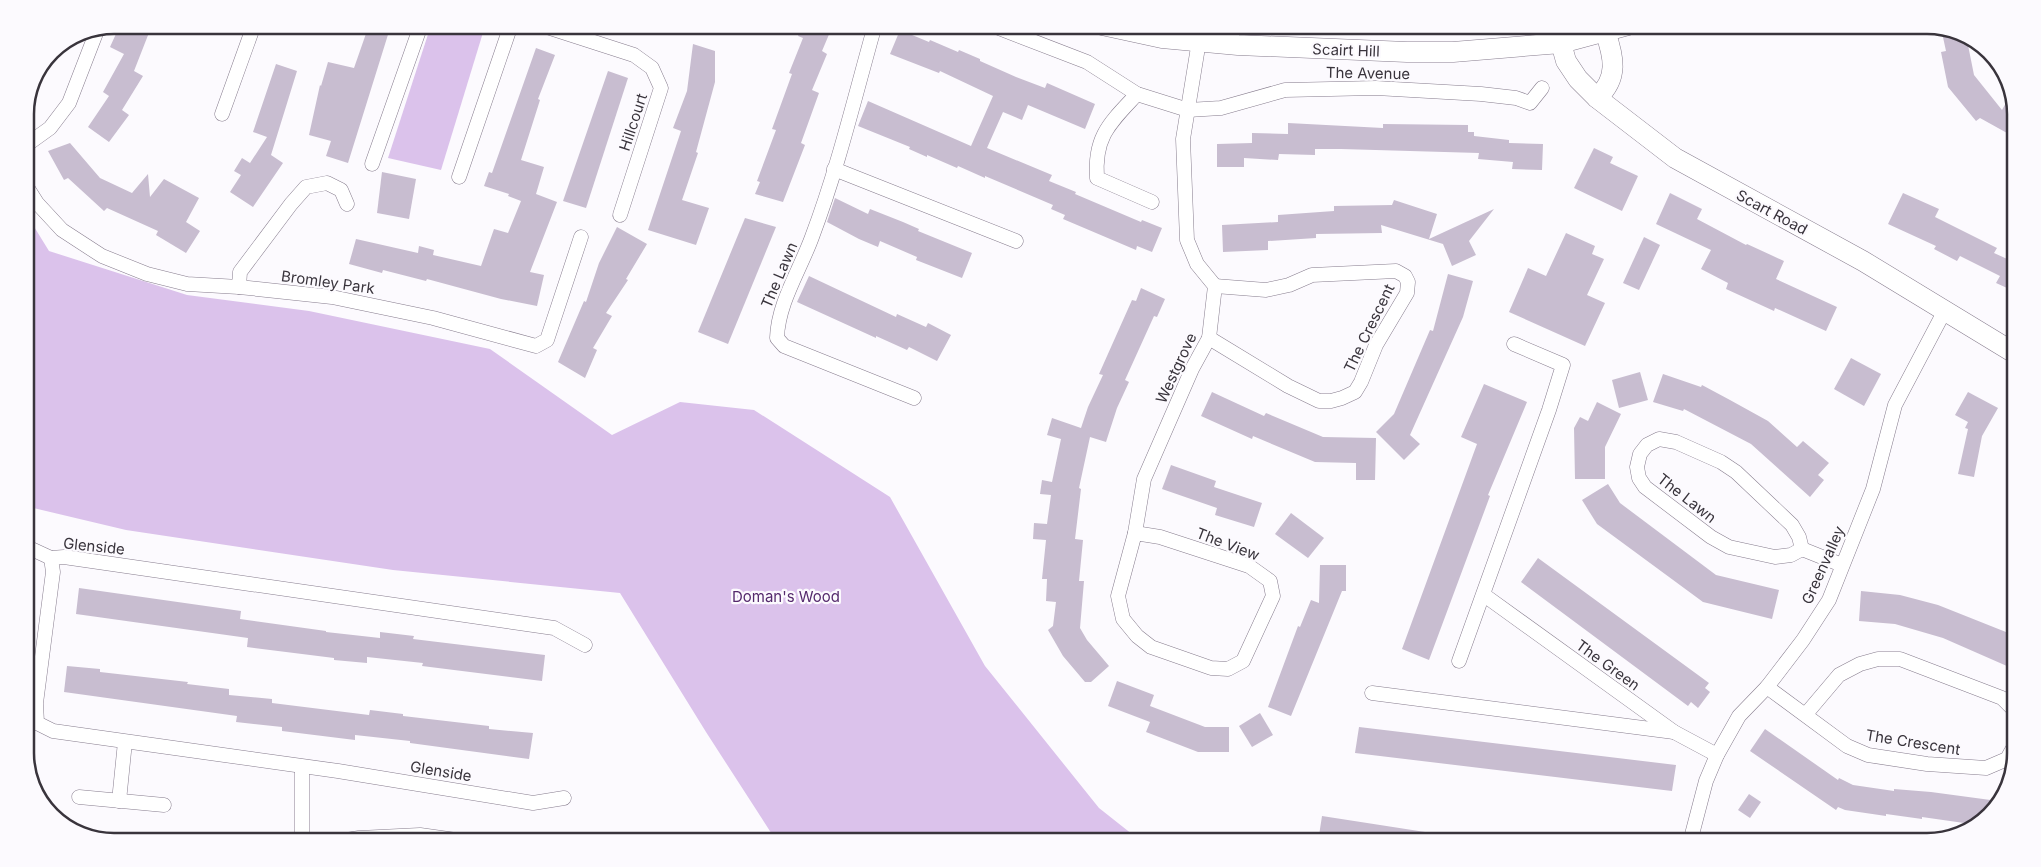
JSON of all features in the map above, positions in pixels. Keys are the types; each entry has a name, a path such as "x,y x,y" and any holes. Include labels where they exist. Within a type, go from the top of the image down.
{"street":[{"path":"222,114 251,34"},
{"path":"372,164 418,34"},
{"path":"459,177 509,34"},
{"name":"Hillcourt","path":"568,34 634,56 652,68 661,88 620,215"},
{"name":"The Lawn","path":"872,34 834,169 812,237 778,321 777,338 784,346 914,398"},
{"path":"1015,34 1088,62 1137,94 1188,110"},
{"name":"Scairt Hill","path":"1144,34 1162,38 1290,48 1407,52 1452,52 1561,43 1597,34"},
{"path":"1597,98 1610,82 1614,66 1606,34"},
{"path":"34,140 50,128 69,103 95,36"},
{"path":"1199,41 1183,139 1187,240 1197,264 1215,286"},
{"name":"Scart Road","path":"1561,43 1566,60 1578,79 1597,98 1675,158 1863,261 2007,349"},
{"name":"The Avenue","path":"1188,110 1221,108 1242,103 1265,94 1285,90 1367,88 1481,94 1516,98 1530,103 1542,88"},
{"path":"1137,94 1113,120 1101,137 1096,161 1097,178 1152,202"},
{"path":"834,169 1016,241"},
{"path":"239,287 240,272 291,204 306,188 327,183 341,190 347,204"},
{"name":"Bromley Park","path":"34,198 62,230 102,256 147,274 187,284 239,287 332,297 433,318 536,346 547,340 581,238"},
{"name":"The Crescent","path":"1209,338 1296,390 1319,401 1337,400 1355,392 1376,345 1407,293 1408,282 1405,276 1396,271 1312,275 1289,285 1266,290 1215,286"},
{"name":"Westgrove","path":"1135,533 1144,479 1192,369 1209,338 1215,286"},
{"name":"Greenvalley","path":"1692,833 1706,780 1717,755 1739,716 1767,687 1803,640 1829,600 1873,489 1895,405 1944,312"},
{"path":"1459,661 1549,410 1563,365 1514,344"},
{"name":"The Lawn","path":"1659,439 1676,442 1721,462 1736,472 1792,525 1800,537 1802,549 1791,555 1775,556 1729,547 1711,537 1645,487 1639,478 1637,467 1640,454 1647,445 1659,439"},
{"name":"The View","path":"1135,533 1160,537 1249,566 1270,581 1273,596 1243,661 1228,669 1211,668 1151,647 1137,636 1123,619 1118,596 1135,533"},
{"path":"1802,549 1842,565"},
{"path":"34,550 51,558"},
{"name":"Glenside","path":"564,798 533,802 53,731 37,723 36,703 53,572 51,558 64,556 554,628 586,645"},
{"name":"The Green","path":"1484,595 1674,732 1717,755"},
{"path":"1806,714 1838,675 1860,664 1878,659 1900,659 1993,694 2002,698 2007,703"},
{"name":"The Crescent","path":"1767,687 1806,714 1829,734 1868,755 1927,764 1986,768 2007,759"},
{"path":"1372,693 1674,732"},
{"path":"119,801 125,742"},
{"path":"302,767 302,833"},
{"path":"79,797 164,805"}],"green space":[{"path":"428,34 483,34 441,170 388,158"},
{"name":"Doman's Wood","path":"34,227 49,251 187,295 309,311 490,349 612,435 680,402 754,410 890,497 985,666 1099,808 1131,833 771,833 620,593 393,570 126,530 34,508"}],"building":[{"path":"116,34 148,34 134,71 143,76 122,110 129,115 109,142 88,127 109,96 103,92 124,54 110,47"},
{"path":"366,34 388,34 348,163 326,156 331,141 309,135 320,85 328,62 354,68"},
{"path":"799,34 829,34 822,51 827,54 812,90 819,93 801,143 805,145 783,202 755,194 760,182 757,181 776,130 772,129 792,74 789,73 803,38 798,36"},
{"path":"898,34 910,34 958,52 959,50 1016,77 1045,88 1047,83 1095,104 1085,129 1028,105 1022,120 1003,112 987,148 1052,175 1049,181 1076,192 1075,194 1141,222 1142,220 1162,228 1152,252 1137,246 1136,250 1063,219 1065,215 1051,209 1053,205 985,176 985,178 958,166 957,168 927,155 927,157 909,149 910,147 858,126 868,101 971,146 993,96 940,71 939,73 890,54"},
{"path":"1943,35 1968,45 1974,75 2002,110 2006,102 2007,133 1980,118 1976,121 1948,87 1941,52 1946,51"},
{"path":"693,44 715,51 715,82 696,152 698,153 682,200 709,208 696,245 648,230 681,131 673,128 687,91"},
{"path":"536,48 555,55 538,99 540,100 521,160 544,167 536,194 557,202 530,272 544,275 537,306 501,299 427,279 426,281 383,270 382,273 349,264 356,239 418,253 419,246 434,250 433,255 481,266 494,229 508,233 521,201 508,196 509,194 484,186 489,172 492,173"},
{"path":"276,64 297,71 271,155 283,163 253,207 230,192 241,175 234,171 242,158 250,163 267,137 253,132"},
{"path":"608,71 628,78 586,208 563,201"},
{"path":"1288,123 1383,128 1383,124 1468,125 1468,132 1474,132 1474,136 1509,140 1509,143 1543,144 1542,170 1512,169 1513,162 1478,159 1479,153 1341,149 1315,149 1315,155 1279,154 1278,160 1244,158 1244,167 1217,167 1217,144 1252,143 1252,133 1288,134"},
{"path":"70,143 100,178 132,193 148,174 150,197 164,179 199,198 186,222 200,231 186,253 156,235 158,231 107,208 104,211 68,178 64,180 48,151"},
{"path":"1594,148 1613,157 1610,163 1638,176 1622,211 1574,188"},
{"path":"382,172 416,179 409,219 377,213"},
{"path":"1670,193 1702,209 1697,219 1746,245 1784,261 1776,279 1837,307 1826,331 1775,308 1774,311 1726,289 1728,283 1701,269 1711,250 1656,224"},
{"path":"1903,193 1939,209 1935,217 1997,248 1994,253 2007,259 2007,288 1996,283 2000,276 1960,256 1957,261 1934,249 1936,246 1888,224"},
{"path":"835,198 868,214 870,209 903,222 919,229 918,231 972,253 962,278 916,260 917,257 880,241 878,247 827,222"},
{"path":"1394,200 1437,214 1429,239 1494,209 1469,241 1476,255 1452,266 1443,244 1381,225 1382,233 1316,234 1316,238 1268,241 1268,250 1223,252 1222,225 1278,222 1278,215 1334,211 1334,206 1392,205"},
{"path":"745,218 776,227 728,344 698,332"},
{"path":"617,227 647,244 626,279 628,280 606,313 612,316 593,348 597,350 585,378 558,362 584,301 586,302 599,263"},
{"path":"1566,233 1595,246 1592,254 1604,259 1587,295 1605,303 1585,346 1509,312 1528,268 1546,276"},
{"path":"1644,237 1660,245 1639,290 1623,283"},
{"path":"1448,274 1473,281 1463,317 1410,435 1420,444 1404,460 1376,432 1394,414 1430,330 1433,331"},
{"path":"809,276 896,317 897,314 926,327 928,323 951,335 937,361 909,347 907,350 876,336 876,338 797,302"},
{"path":"1141,288 1165,299 1157,317 1154,316 1125,380 1129,382 1117,408 1106,442 1090,437 1079,488 1081,489 1075,539 1083,540 1079,581 1084,581 1080,628 1087,640 1109,666 1091,682 1085,682 1063,656 1048,630 1053,626 1056,602 1046,601 1047,579 1042,579 1046,540 1033,539 1034,523 1047,524 1051,495 1040,494 1042,480 1052,482 1061,439 1047,435 1052,418 1081,428 1088,407 1103,375 1099,374 1132,300 1136,301"},
{"path":"1851,358 1881,374 1864,406 1834,389"},
{"path":"1640,372 1648,400 1619,408 1612,380"},
{"path":"1663,374 1701,387 1702,385 1730,400 1768,421 1797,447 1803,441 1829,463 1818,475 1824,480 1810,497 1751,444 1684,409 1683,411 1653,402"},
{"path":"1484,384 1527,402 1488,495 1490,496 1429,660 1402,649 1477,444 1461,437"},
{"path":"1212,392 1264,416 1266,413 1323,437 1376,438 1375,480 1356,480 1356,463 1315,462 1253,436 1252,439 1201,416"},
{"path":"1968,392 1998,408 1982,436 1974,477 1958,474 1968,429 1965,428 1968,422 1955,415"},
{"path":"1597,402 1621,414 1605,447 1605,479 1575,479 1574,428 1580,417 1588,421"},
{"path":"1171,465 1216,481 1214,487 1262,503 1254,527 1215,515 1217,508 1162,489"},
{"path":"1608,484 1620,503 1716,575 1779,590 1772,619 1703,602 1597,524 1582,500"},
{"path":"1291,513 1324,538 1308,558 1275,534"},
{"path":"1538,558 1709,683 1705,688 1710,692 1698,708 1691,702 1688,706 1521,582"},
{"path":"1320,565 1346,565 1346,591 1342,591 1291,716 1268,707 1298,626 1300,627 1311,600 1319,603"},
{"path":"79,588 241,611 240,619 326,632 380,638 380,632 414,636 413,639 545,655 542,681 422,666 423,663 367,657 367,663 334,660 334,658 247,647 248,638 76,614"},
{"path":"1861,591 1900,595 1938,605 2007,632 2007,666 1943,638 1895,624 1859,621"},
{"path":"67,666 100,669 100,672 188,682 187,684 229,689 229,695 272,699 272,703 369,715 370,710 403,714 403,716 489,726 489,729 533,733 529,759 410,743 410,741 355,735 355,740 282,731 282,727 236,722 237,716 64,692"},
{"path":"1117,681 1154,695 1150,706 1205,727 1229,727 1229,752 1198,752 1146,732 1150,722 1108,706"},
{"path":"1260,713 1273,735 1252,747 1239,726"},
{"path":"1359,727 1676,765 1672,791 1355,753"},
{"path":"1765,729 1838,780 1839,778 1853,785 1894,791 1894,789 1931,792 1992,800 1980,813 1966,823 1922,817 1922,819 1886,814 1886,816 1845,810 1838,807 1836,810 1750,751"},
{"path":"1749,794 1761,802 1750,818 1738,810"},
{"path":"1322,816 1432,833 1319,833"}]}
